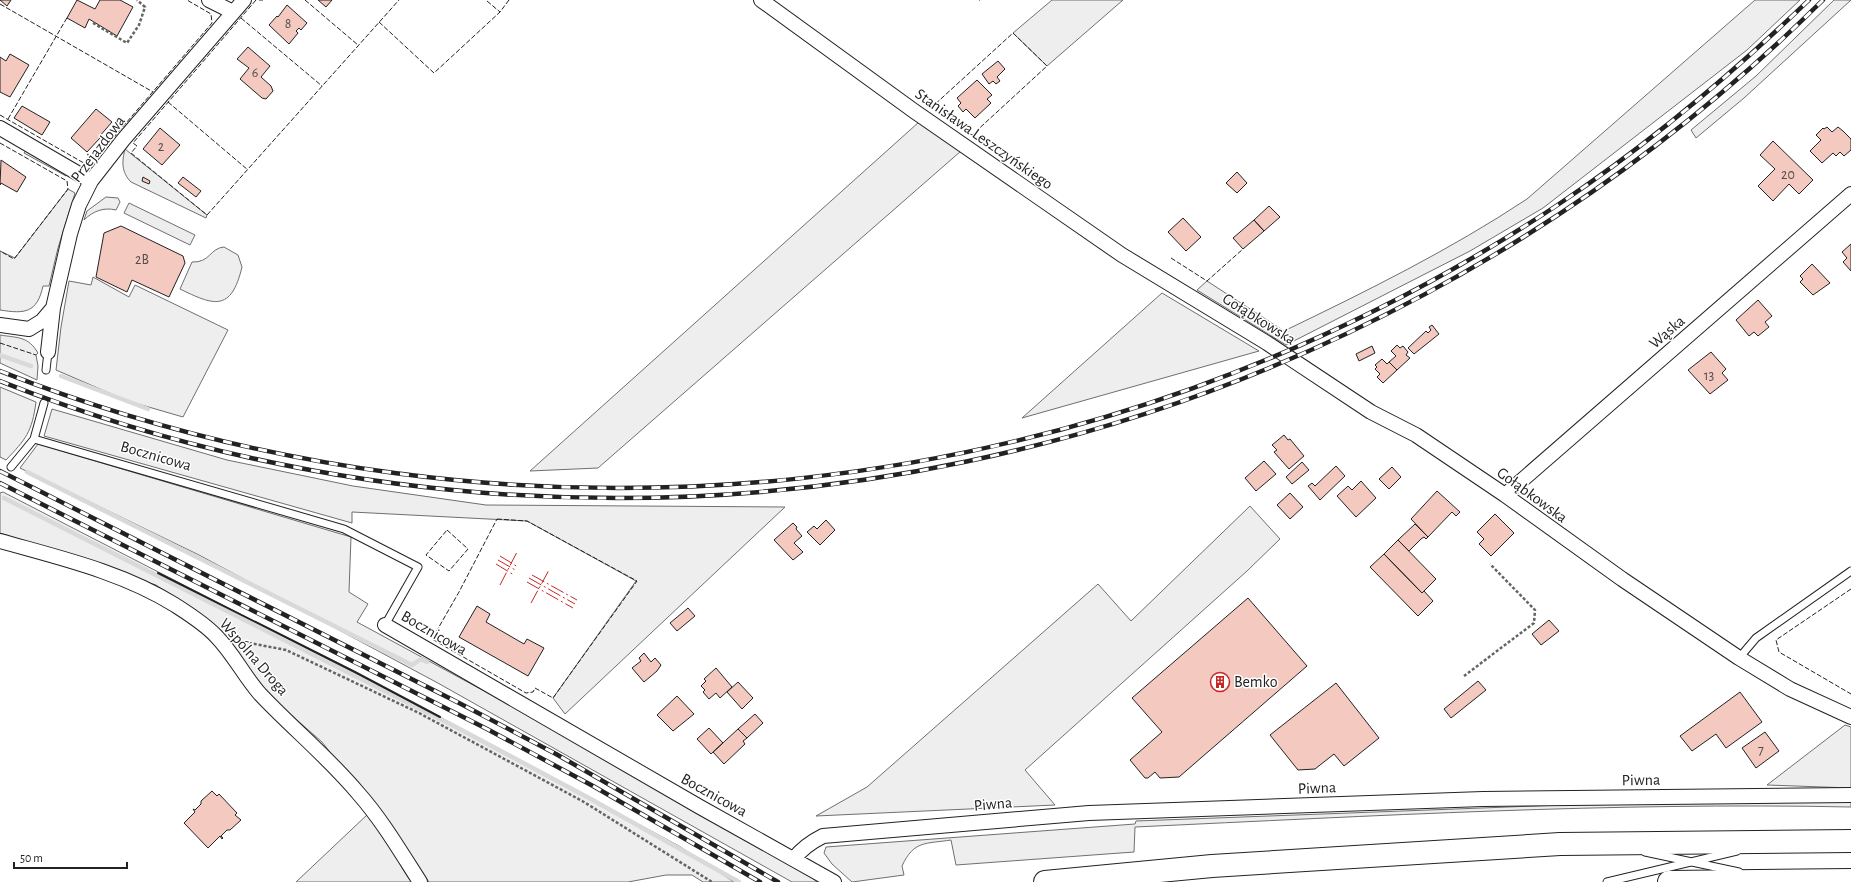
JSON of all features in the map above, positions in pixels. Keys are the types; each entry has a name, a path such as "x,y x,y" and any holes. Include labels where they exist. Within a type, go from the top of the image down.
{"highway":[{"path":"1045,882 1220,866 1536,845 1851,841"},
{"path":"1669,882 1851,880"}],"street":[{"path":"208,0 233,12"},
{"name":"Przejazdowa","path":"48,352 53,308 70,234 79,205 91,181 123,140 244,0"},
{"name":"Stanisława Leszczyńskiego","path":"760,0 914,111 1122,255 1194,299"},
{"path":"0,128 91,181"},
{"name":"Wąska","path":"1505,495 1851,194"},
{"name":"Gołąbkowska","path":"1194,299 1267,343 1371,412 1416,435 1505,495 1622,580 1739,658 1790,689 1851,717"},
{"path":"0,325 29,329 42,321 53,308"},
{"name":"Wspólna Droga","path":"0,541 73,562 113,575 145,588 185,612 216,636 260,694 314,745 377,815 420,882"},
{"name":"Bocznicowa","path":"385,625 700,807 834,882"},
{"name":"Piwna","path":"794,859 802,849 812,841 823,836 1089,813 1484,799 1851,795"}],"lane":[{"path":"46,370 48,352"},
{"path":"11,468 34,439 44,403"},
{"name":"Bocznicowa","path":"34,439 227,494 344,529 360,536 418,567 385,625"},
{"path":"1739,658 1756,638 1851,572"},
{"path":"1608,882 1780,841"},
{"path":"1602,843 1777,881"}],"path":[{"path":"93,23 127,43 139,25 145,7 136,0"},
{"path":"1464,676 1534,623 1535,610 1490,564"},
{"path":"216,636 286,650 419,713 584,802 712,882"}],"shaded area":[{"path":"1052,0 1123,0 1047,66 1013,33"},
{"path":"1755,0 1800,0 1747,50 1543,208 1470,251 1286,345 1197,290 1207,281 1284,331 1377,285 1468,236 1527,199"},
{"path":"1834,0 1851,0 1744,98 1696,138 1691,130 1756,76"},
{"path":"919,122 961,151 598,468 530,471"},
{"path":"125,149 207,215 206,218 131,182 125,174 123,166"},
{"path":"26,150 67,175 66,176 24,153"},
{"path":"68,189 75,193 58,248 49,286 43,286 37,302 29,310 16,312 0,310 0,251 15,258"},
{"path":"106,197 118,198 120,202 116,210 99,210 84,220 87,211"},
{"path":"129,203 195,235 190,245 124,213"},
{"path":"224,247 238,255 242,267 238,282 226,298 219,301 211,301 202,299 180,289 192,262 203,260 219,248"},
{"path":"93,277 129,297 135,285 228,330 183,417 128,401 56,370 61,327 69,281 91,285"},
{"path":"1162,293 1259,351 1022,418"},
{"path":"0,335 22,339 34,347 38,353 36,355 38,366 37,380 0,363"},
{"path":"0,387 36,402 32,421 27,434 19,446 6,460 0,457"},
{"path":"52,409 227,460 353,486 486,505 785,507 565,714 553,698 636,581 527,521 352,512 352,523 44,436"},
{"path":"38,444 351,537 349,592 368,604 357,622 556,730 811,877 817,882 792,882 436,682 199,555 20,468"},
{"path":"3,492 440,717 679,846 734,882 703,882 692,875 666,875 628,882 429,882 414,859 322,742 267,694 212,624 156,585 0,533 0,493"},
{"path":"1250,506 1280,539 1247,571 1025,770 1055,805 816,816 867,787 1098,584 1131,621"},
{"path":"1845,725 1851,727 1851,788 1767,785"},
{"path":"1851,800 1851,807 1672,806 1582,808 1135,827 1134,852 956,865 951,840 928,843 916,847 902,866 904,875 852,882 832,864 824,853 826,847 1135,824 1136,821 1615,803"},
{"path":"368,814 414,882 296,882"}],"building":[{"path":"0,0 11,0 7,6"},
{"path":"77,0 95,9 100,0 120,0 133,7 117,36 89,19 85,28 67,18"},
{"path":"318,0 332,0 326,7"},
{"path":"287,5 307,23 301,30 299,28 296,31 298,33 289,44 269,25 277,16 278,17"},
{"path":"248,47 270,66 261,77 271,86 273,91 266,99 262,98 240,79 249,68 237,59"},
{"path":"10,54 29,65 10,97 0,92 0,57 6,61"},
{"path":"998,61 1005,69 997,77 1000,81 996,84 993,81 989,84 982,74"},
{"path":"977,80 992,95 987,99 991,103 975,118 966,109 963,112 958,106 961,103 957,98"},
{"path":"22,106 50,122 42,135 14,118"},
{"path":"96,109 112,122 87,152 71,138"},
{"path":"1827,127 1832,132 1838,127 1843,131 1851,139 1851,150 1844,156 1840,152 1836,156 1833,153 1822,163 1810,151 1821,140 1816,135 1823,128 1824,129"},
{"path":"160,128 180,145 162,165 143,149"},
{"path":"1773,141 1813,180 1799,194 1789,184 1773,201 1758,186 1775,169 1760,155"},
{"path":"1,160 26,177 17,192 1,183 0,185"},
{"path":"1237,172 1247,183 1237,193 1226,183"},
{"path":"143,177 150,181 149,184 142,181"},
{"path":"183,177 201,191 196,197 178,183"},
{"path":"1269,206 1280,217 1264,231 1254,220"},
{"path":"1183,218 1201,237 1186,251 1168,232"},
{"path":"1254,220 1264,231 1243,249 1233,238"},
{"path":"121,226 183,256 185,263 169,297 132,280 127,292 96,277 104,233"},
{"path":"1851,244 1851,271 1843,262 1847,258 1842,252"},
{"path":"1812,264 1830,283 1813,295 1800,282 1803,279 1800,276"},
{"path":"1758,300 1772,316 1765,322 1769,327 1758,336 1754,332 1749,336 1736,320"},
{"path":"1432,325 1439,334 1414,354 1408,348 1426,331 1428,333 1431,330 1429,327"},
{"path":"1397,345 1400,348 1403,346 1408,352 1406,355 1410,358 1397,370 1389,362 1396,356 1391,351"},
{"path":"1372,346 1375,353 1359,361 1356,354"},
{"path":"1711,352 1726,369 1722,373 1728,380 1710,394 1688,370"},
{"path":"1382,359 1387,364 1389,362 1397,370 1383,383 1377,377 1380,374 1375,369 1377,367 1375,365"},
{"path":"1284,435 1288,440 1290,439 1304,456 1289,469 1274,452 1277,450 1272,445"},
{"path":"1264,461 1276,474 1256,491 1245,478"},
{"path":"1302,462 1309,470 1292,484 1286,477"},
{"path":"1336,466 1345,476 1320,500 1308,486 1312,483 1315,486"},
{"path":"1392,467 1401,477 1389,489 1379,479"},
{"path":"1361,481 1376,498 1356,517 1337,496 1348,486 1352,490"},
{"path":"1437,491 1460,512 1456,516 1452,512 1428,537 1411,519"},
{"path":"1290,493 1303,507 1290,519 1277,505"},
{"path":"1495,514 1514,533 1491,556 1479,544 1484,539 1477,532"},
{"path":"826,520 835,530 820,545 807,532 814,526 817,529"},
{"path":"793,523 802,536 794,543 803,552 793,560 774,540"},
{"path":"1415,524 1428,537 1426,539 1424,537 1421,539 1409,551 1398,540"},
{"path":"1398,540 1436,579 1422,593 1384,554"},
{"path":"1384,554 1422,593 1424,591 1433,601 1418,616 1370,567"},
{"name":"Bemko","path":"1248,598 1307,666 1179,777 1160,778 1155,772 1148,778 1145,778 1130,760 1162,732 1132,698"},
{"path":"477,606 490,614 486,622 524,644 527,639 544,648 528,676 459,637"},
{"path":"688,608 695,616 677,631 670,623"},
{"path":"1549,620 1559,631 1541,645 1532,634"},
{"path":"644,653 651,662 655,658 661,665 657,671 644,682 632,668 641,661 639,658"},
{"path":"716,668 732,687 720,698 716,693 709,699 703,692 705,690 701,686 706,681 704,679"},
{"path":"1478,681 1486,690 1451,718 1444,709"},
{"path":"738,682 753,698 742,709 727,692"},
{"path":"1336,683 1379,738 1344,766 1334,754 1315,769 1298,770 1270,735"},
{"path":"1740,692 1762,722 1726,748 1716,734 1692,751 1680,736"},
{"path":"677,696 694,714 673,731 657,715"},
{"path":"755,714 763,723 747,738 738,729"},
{"path":"709,728 723,743 711,754 697,739"},
{"path":"738,729 747,738 743,741 745,744 724,764 713,752"},
{"path":"1765,732 1779,751 1756,768 1742,748"},
{"path":"212,791 217,796 219,794 237,813 235,815 241,820 221,836 223,838 222,839 220,836 208,848 184,823 195,812 193,809 195,810 201,804 201,801"}],"waterway":[{"path":"0,355 31,366"},
{"path":"61,376 148,409"},
{"path":"27,472 412,665 421,659 427,662"},
{"path":"4,498 454,726 589,798 739,882"}],"railway":[{"path":"0,371 196,434 396,473 598,488 800,478 999,445 1193,388 1381,308 1559,204 1592,181 1688,108 1750,55 1809,0"},
{"path":"0,381 239,455 483,493 727,494 968,461 1202,394 1425,294 1633,163 1823,0"},
{"path":"0,471 461,704 556,754 778,882"},
{"path":"0,483 487,729 593,786 760,882"}],"fence":[{"path":"0,115 89,166 212,23 211,14 187,0"},
{"path":"256,0 133,143 137,146 131,153 207,215 399,0"},
{"path":"305,0 358,45"},
{"path":"379,22 434,73 500,12 509,0"},
{"path":"487,1 500,12"},
{"path":"0,4 153,92"},
{"path":"8,119 68,16"},
{"path":"241,18 322,86"},
{"path":"1013,33 1047,66 972,135 932,107 1013,33"},
{"path":"168,102 248,170"},
{"path":"0,143 67,181 68,189 14,259 0,251"},
{"path":"1171,258 1207,281 1243,249"},
{"path":"0,343 36,355"},
{"path":"497,519 527,521 637,581 553,698 535,688 533,692 526,693 432,639 459,592 497,519"},
{"path":"447,530 468,549 449,571 426,555 447,530"},
{"path":"1851,589 1776,640 1779,652 1851,694"}],"wall":[{"path":"158,573 355,672 440,717"}],"power":[{"path":"500,585 517,552"},
{"path":"500,556 518,567"},
{"path":"498,560 517,571"},
{"path":"496,564 514,575"},
{"path":"531,603 549,570"},
{"path":"532,575 577,600"},
{"path":"529,578 575,604"},
{"path":"527,582 573,608"}],"place":[{"name":"Bemko","path":"1220,682"}]}
